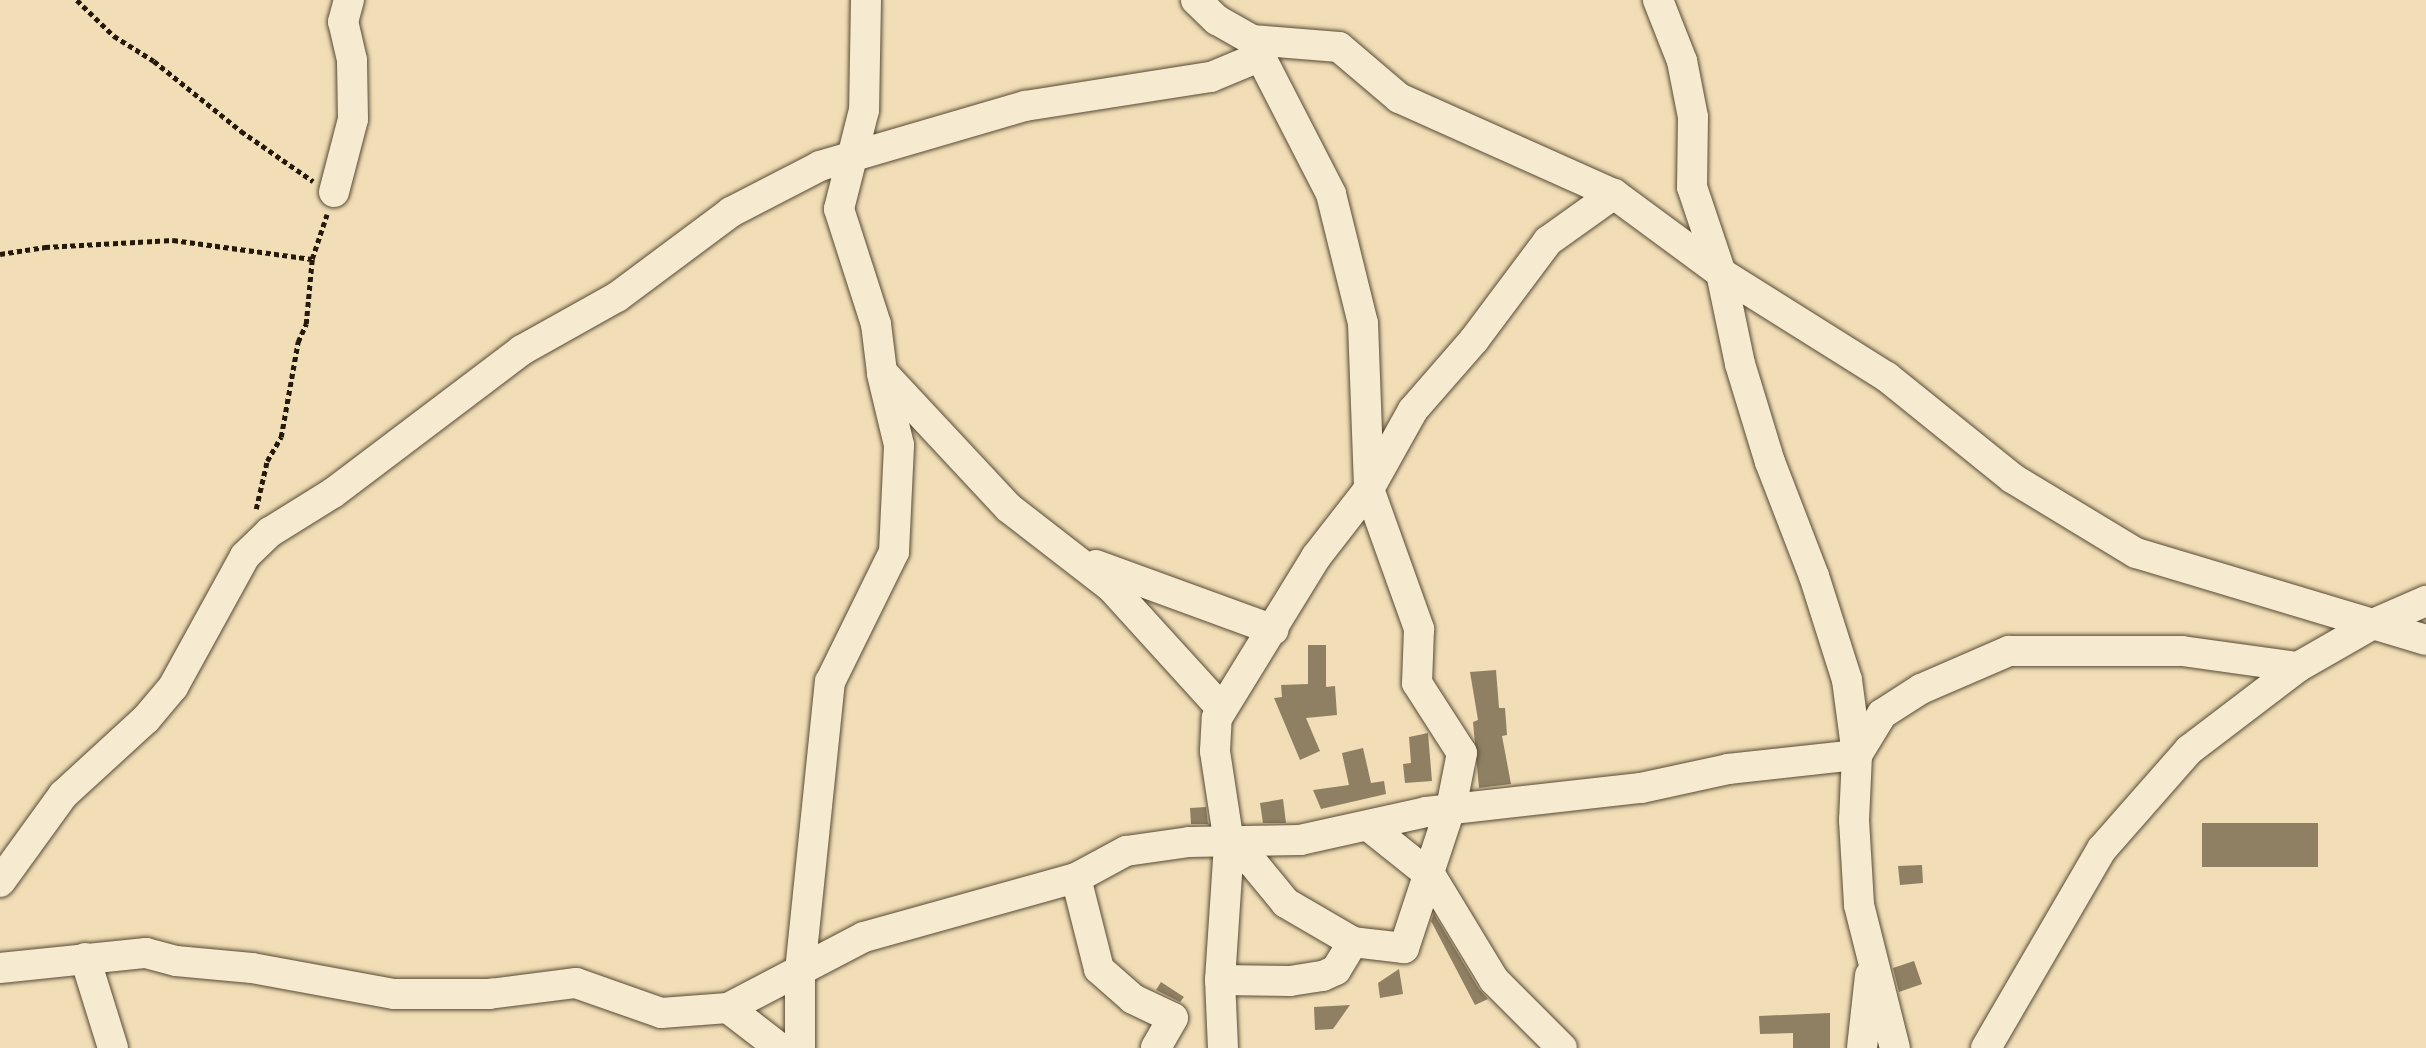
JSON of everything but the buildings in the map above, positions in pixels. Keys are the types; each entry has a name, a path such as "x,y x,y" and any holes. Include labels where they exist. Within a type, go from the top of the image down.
{"street":[{"path":"334,192 353,119 352,60 343,22 349,0"},
{"path":"800,1048 800,971 830,682 894,552 899,445 882,372 876,324 839,209 864,110 866,0"},
{"path":"1196,0 1217,20 1256,48 1334,207 1363,323 1368,489 1419,629 1418,683 1462,753 1450,809 1404,948 1353,942 1286,903 1253,863 1229,843"},
{"path":"1658,0 1682,61 1693,117 1692,187 1721,272 1740,364 1770,462 1814,576 1847,680 1857,755 1854,820 1859,905 1873,947 1895,1048"},
{"path":"0,882 63,795 146,719 173,687 224,591 253,548 522,350 617,298 731,212 820,166 1025,106 1212,77 1256,48 1339,47 1399,98 1614,194 1721,272 1887,377 2012,478 2136,553 2426,640"},
{"path":"1223,1048 1220,980 1229,843 1215,751 1215,723 1274,630 1316,556 1368,489 1413,410 1474,340 1548,241 1614,194"},
{"path":"882,372 1009,508 1111,587 1222,709"},
{"path":"1072,557 1274,630"},
{"path":"1986,1048 2102,849 2189,750 2298,667 2372,624 2426,601"},
{"path":"1857,755 1882,714 1922,689 2009,651 2182,651 2298,667"},
{"path":"0,968 146,953 176,961 252,968 394,994 489,994 576,983 661,1013 728,1008 864,937 1076,878 1126,851 1189,842 1300,840 1371,828 1450,809 1641,788 1728,769 1857,755"},
{"path":"1371,828 1428,873 1494,981 1562,1048"},
{"path":"1076,878 1100,969 1133,999 1173,1018 1156,1048"},
{"path":"1220,980 1290,981 1323,976 1336,971 1352,950 1353,942"},
{"path":"1861,1048 1873,947"},
{"path":"85,958 113,1048"},
{"path":"728,1008 780,1048"}],"path":[{"path":"77,0 114,36 154,61 264,148 334,192 312,259 306,324 298,342 281,437 262,481 253,548"},
{"path":"0,254 45,247 173,240 312,259"}]}
